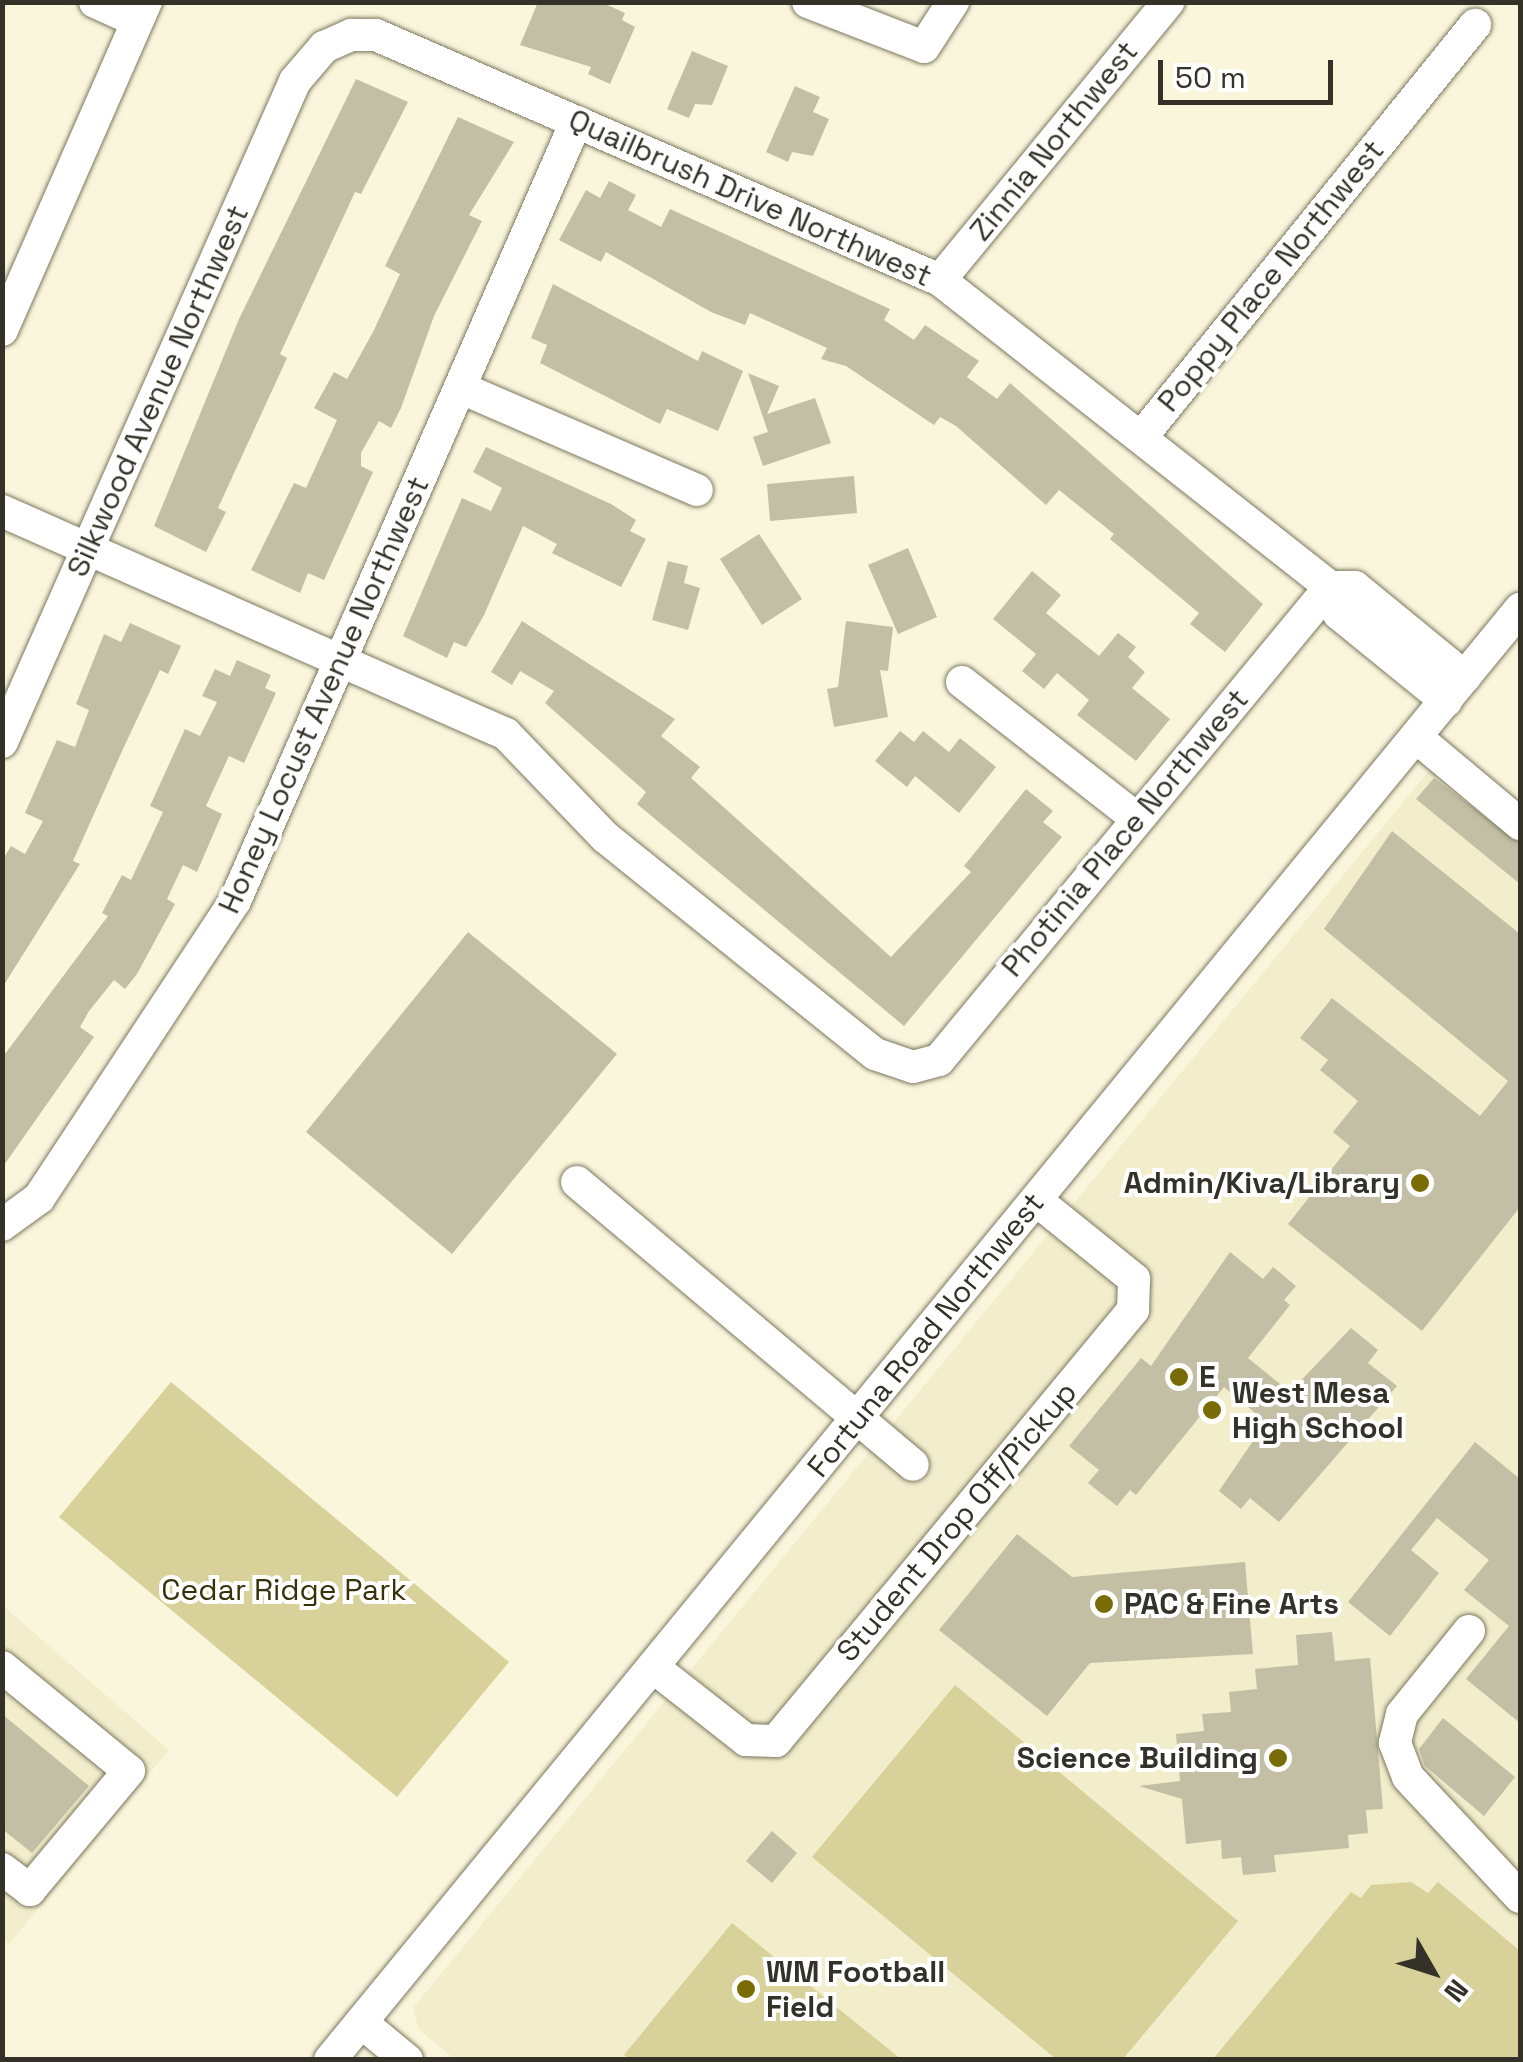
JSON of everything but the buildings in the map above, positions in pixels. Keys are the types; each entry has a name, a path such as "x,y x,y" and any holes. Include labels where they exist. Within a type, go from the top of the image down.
{"street":[{"path":"2,330 142,12 94,2"},
{"path":"808,2 924,47 952,2"},
{"name":"Zinnia Northwest","path":"940,280 1168,2"},
{"name":"Poppy Place Northwest","path":"1143,435 1474,25"},
{"name":"Quailbrush Drive Northwest","path":"324,47 376,35 940,280 1143,435 1330,587 1355,587 1455,689"},
{"name":"Silkwood Avenue Northwest","path":"2,742 295,82 324,47"},
{"name":"Honey Locust Avenue Northwest","path":"2,1226 39,1198 235,901 576,122"},
{"path":"461,388 696,490"},
{"path":"2,511 340,660"},
{"name":"Photinia Place Northwest","path":"340,660 506,734 605,837 875,1054 912,1067 938,1060 1330,587"},
{"name":"Fortuna Road Northwest","path":"330,2060 1520,609"},
{"path":"962,682 1136,818"},
{"path":"1416,737 1520,824"},
{"path":"577,1182 914,1465"},
{"name":"Student Drop Off/Pickup","path":"653,1667 746,1740 776,1741 1133,1310 1134,1279 1036,1200"},
{"path":"1469,1632 1402,1714 1394,1743 1408,1777 1520,1898"},
{"path":"2,1667 129,1771 30,1890 2,1869"},
{"path":"361,2022 407,2060"}],"shaded area":[{"name":"West Mesa High School","path":"1446,750 1520,812 1520,2059 456,2060 419,2030 413,2008"},
{"path":"2,1605 169,1750 9,1944 2,1939"}],"green space":[{"name":"Cedar Ridge Park","path":"171,1382 509,1662 397,1797 59,1517"},
{"path":"955,1685 1238,1921 1123,2059 1056,2059 812,1857"},
{"path":"1411,1882 1428,1893 1438,1882 1520,1951 1520,2059 1213,2059 1351,1892 1361,1898 1371,1885"},
{"name":"WM Football Field","path":"732,1923 901,2059 630,2059 624,2055"}],"place":[{"name":"Admin/Kiva/Library","path":"1420,1183"},
{"name":"E","path":"1179,1377"},
{"name":"West Mesa High School","path":"1212,1410"},
{"name":"PAC & Fine Arts","path":"1104,1604"},
{"name":"Science Building","path":"1278,1758"},
{"name":"WM Football Field","path":"746,1989"}]}
